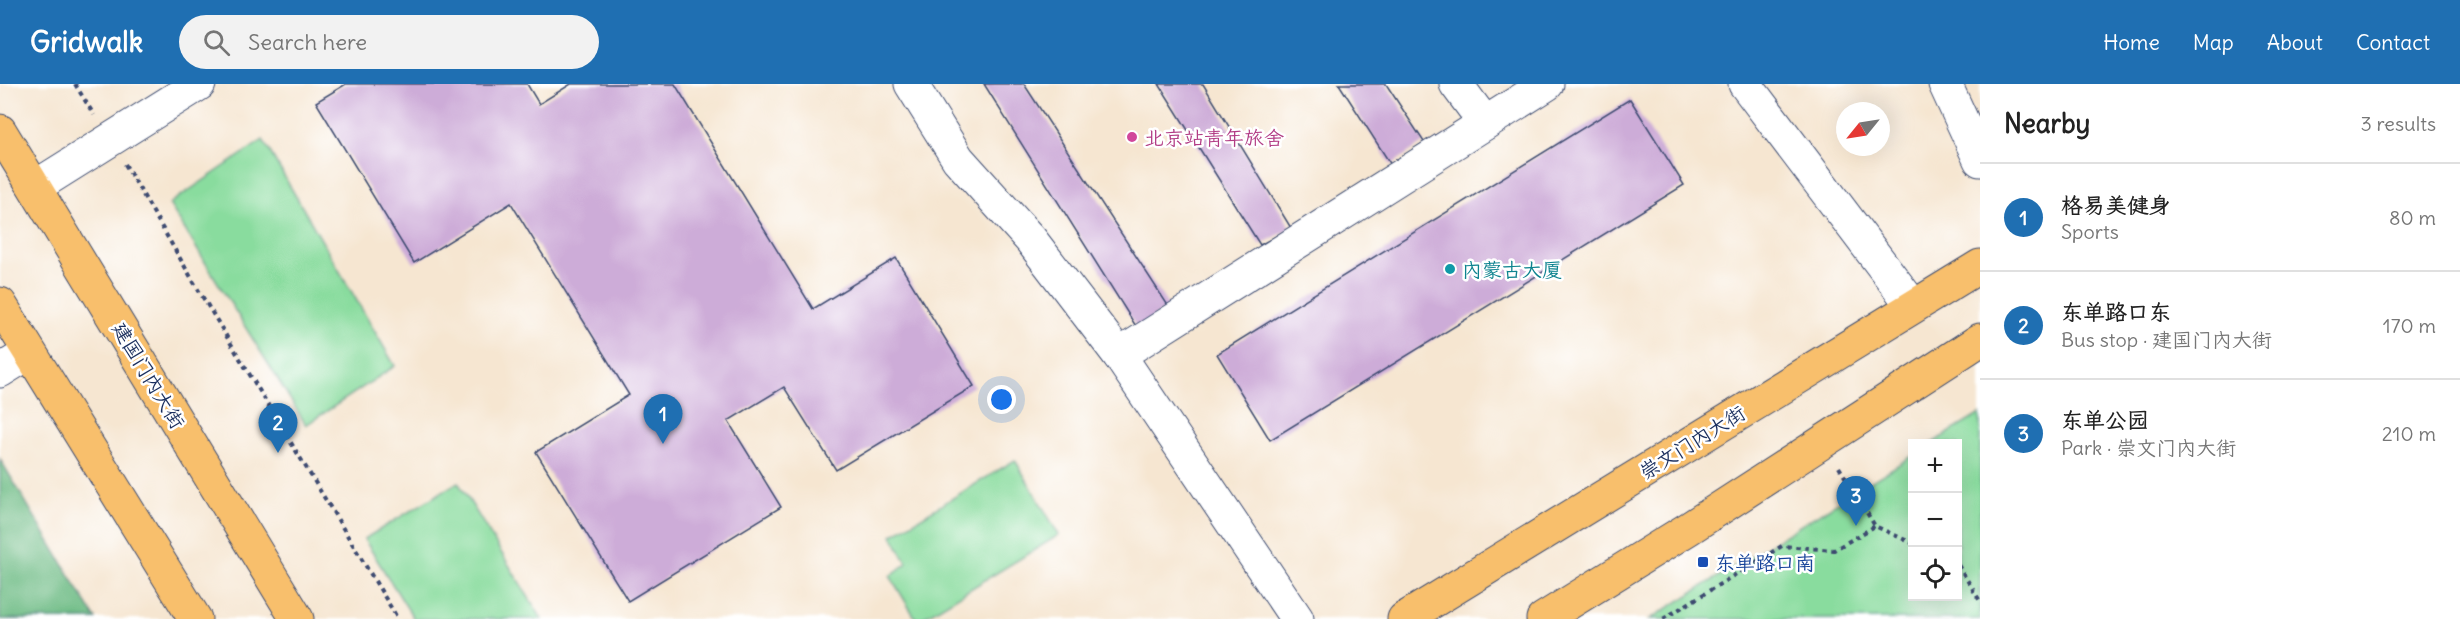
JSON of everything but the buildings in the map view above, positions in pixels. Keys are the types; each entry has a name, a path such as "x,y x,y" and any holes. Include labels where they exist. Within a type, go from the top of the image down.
{"main road":[{"name":"建国门内大街","path":"0,131 297,619"},
{"name":"崇文门内大街","path":"1404,619 1980,266"},
{"path":"0,304 195,619"},
{"path":"1543,619 1980,340"}],"street":[{"path":"34,187 199,84"},
{"path":"910,84 958,159 1031,240 1119,355 1297,619"},
{"path":"1456,84 1485,123"},
{"path":"1119,355 1547,84"},
{"path":"1745,84 1913,306"},
{"path":"1945,84 1980,160"},
{"path":"0,371 29,353"}],"path":[{"path":"75,84 111,140 199,291 398,619"},
{"path":"1824,441 1875,526 1908,541"},
{"path":"1663,619 1782,546 1834,550 1875,526"},
{"path":"1962,572 1980,601"}],"green space":[{"path":"263,140 395,366 306,425 169,204"},
{"path":"1980,414 1980,619 1650,619 1908,458 1908,601 1962,601 1962,439 1939,439"},
{"path":"0,459 96,619 0,619"},
{"path":"1015,460 1059,535 921,619 916,619 890,576 907,563 892,535"},
{"path":"458,482 542,619 414,619 364,539"}],"place":[{"name":"北京站青年旅舍","path":"1132,137"},
{"name":"内蒙古大厦","path":"1450,269"},
{"name":"格易美健身","path":"663,444"},
{"name":"东单路口东","path":"278,453"},
{"name":"东单公园","path":"1856,526"},
{"name":"东单路口南","path":"1703,562"}]}
